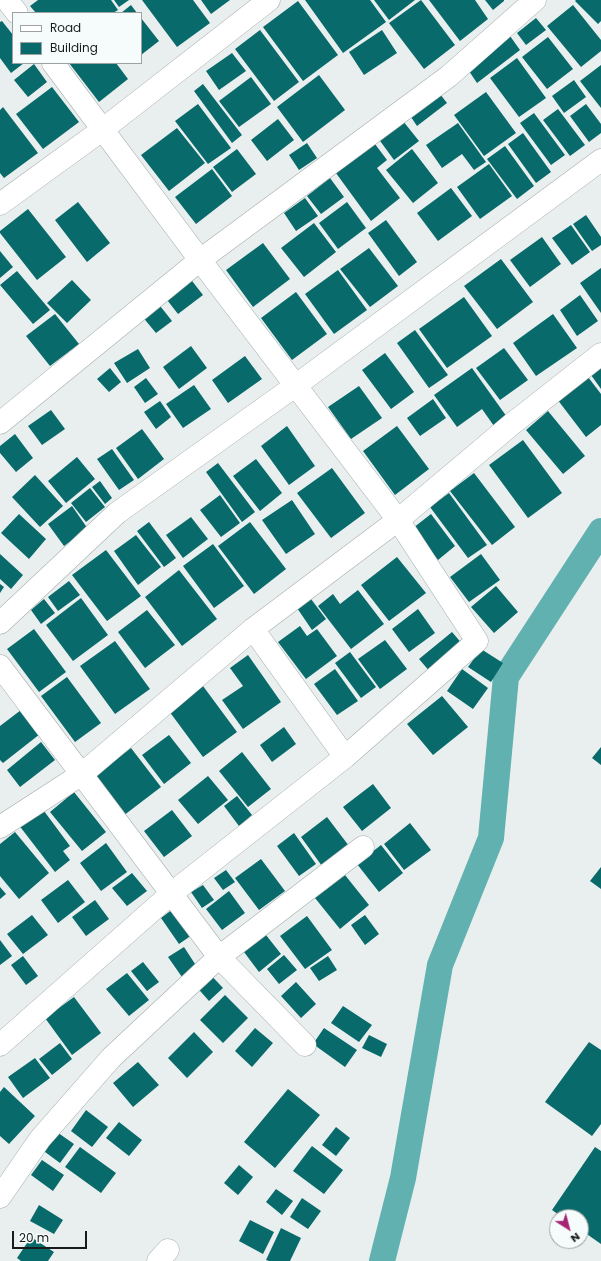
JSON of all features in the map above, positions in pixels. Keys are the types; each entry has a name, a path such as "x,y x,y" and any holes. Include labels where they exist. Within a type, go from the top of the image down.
{"street":[{"path":"0,204 102,130 268,0"},
{"path":"0,423 200,260 449,76 535,0"},
{"path":"0,1045 172,893 345,757 477,641 398,520 295,386 54,64"},
{"path":"0,623 117,513 295,386 601,160"},
{"path":"0,827 82,774 253,629 398,520 512,424 601,354"},
{"path":"253,629 345,757"},
{"path":"0,666 219,957 305,1045"},
{"path":"0,1198 40,1139 111,1058 219,957 363,847"}],"building":[{"path":"38,0 111,0 118,10 115,12 35,12 30,6"},
{"path":"114,0 129,0 119,7"},
{"path":"142,0 193,0 210,23 177,47"},
{"path":"201,0 230,0 211,14"},
{"path":"305,0 370,0 386,22 343,53"},
{"path":"374,0 415,0 389,20"},
{"path":"421,0 455,45 424,69 389,23"},
{"path":"429,0 475,0 488,19 460,41"},
{"path":"485,0 504,0 504,1 493,10"},
{"path":"601,0 601,21 598,24 575,1"},
{"path":"298,1 338,55 303,81 263,27"},
{"path":"131,5 136,12 122,12"},
{"path":"573,5 601,40 601,51 581,67 547,26"},
{"path":"536,18 546,30 526,45 517,33"},
{"path":"142,19 159,41 142,54"},
{"path":"2,21 12,34 12,64 23,64 11,73 0,58 0,22"},
{"path":"260,30 299,82 274,101 235,49"},
{"path":"382,30 397,53 364,75 349,52"},
{"path":"510,36 520,50 477,83 467,68"},
{"path":"548,37 573,69 547,89 522,57"},
{"path":"232,53 246,71 219,90 206,71"},
{"path":"517,58 546,98 519,117 490,78"},
{"path":"34,64 47,82 28,97 14,80"},
{"path":"70,64 117,64 128,79 99,102"},
{"path":"601,65 601,108 580,81"},
{"path":"319,75 345,110 303,142 277,107"},
{"path":"251,77 271,104 239,127 219,101"},
{"path":"574,80 586,97 564,113 552,96"},
{"path":"203,84 242,135 232,143 194,91"},
{"path":"52,87 79,122 43,149 16,114"},
{"path":"436,89 447,103 417,126 407,111"},
{"path":"486,92 516,133 484,156 454,115"},
{"path":"198,104 231,148 208,164 175,121"},
{"path":"586,104 601,124 601,133 589,142 570,116"},
{"path":"3,107 38,153 4,178 0,173 0,110"},
{"path":"558,109 585,145 570,156 543,120"},
{"path":"534,113 565,155 551,165 520,123"},
{"path":"399,116 419,141 394,160 375,134"},
{"path":"278,119 294,140 267,161 251,140"},
{"path":"458,123 486,162 474,170 462,154 442,168 426,145"},
{"path":"177,128 205,163 169,191 141,155"},
{"path":"523,133 551,172 536,183 508,144"},
{"path":"372,140 387,160 377,168 400,198 371,221 333,169"},
{"path":"307,143 317,158 299,170 289,155"},
{"path":"505,146 534,186 517,199 487,159"},
{"path":"237,149 256,174 232,192 213,167"},
{"path":"412,149 438,183 413,203 386,170"},
{"path":"489,164 512,196 480,219 457,187"},
{"path":"212,169 232,196 196,224 175,197"},
{"path":"330,178 344,197 321,214 307,196"},
{"path":"451,188 472,216 438,241 417,213"},
{"path":"305,198 318,216 296,231 284,213"},
{"path":"78,202 110,243 87,262 55,220"},
{"path":"347,202 366,228 338,249 319,223"},
{"path":"28,209 66,257 37,280 0,233 0,231"},
{"path":"586,215 601,237 601,245 592,251 573,224"},
{"path":"386,220 417,262 399,276 368,233"},
{"path":"314,223 336,252 304,277 281,248"},
{"path":"571,225 590,252 572,265 552,238"},
{"path":"542,237 561,264 530,287 510,260"},
{"path":"263,243 290,279 253,307 226,270"},
{"path":"369,248 398,286 370,307 340,269"},
{"path":"0,251 13,267 0,278"},
{"path":"501,259 533,302 497,329 464,286"},
{"path":"601,268 601,313 580,283"},
{"path":"338,270 367,310 334,334 305,294"},
{"path":"17,271 50,310 33,324 0,285"},
{"path":"189,277 203,295 178,314 164,296"},
{"path":"72,280 91,300 67,323 47,303"},
{"path":"296,292 327,334 292,360 261,318"},
{"path":"580,295 598,321 577,336 560,310"},
{"path":"464,297 492,336 447,368 419,329"},
{"path":"157,302 172,321 156,333 141,315"},
{"path":"55,314 79,344 50,366 26,336"},
{"path":"553,314 577,348 536,376 513,343"},
{"path":"415,330 448,375 429,388 397,343"},
{"path":"191,346 207,368 179,389 163,367"},
{"path":"504,348 528,380 500,400 476,368"},
{"path":"138,349 150,368 127,383 114,363"},
{"path":"385,353 414,392 391,409 362,370"},
{"path":"245,356 262,379 228,403 212,380"},
{"path":"601,367 601,389 591,375"},
{"path":"110,368 121,382 109,392 97,379"},
{"path":"472,368 507,417 494,426 482,409 457,427 434,395"},
{"path":"588,377 601,394 601,425 586,437 557,399"},
{"path":"146,378 158,394 145,403 134,387"},
{"path":"194,385 211,409 183,428 166,404"},
{"path":"359,386 382,418 351,439 328,407"},
{"path":"433,399 446,418 420,436 407,418"},
{"path":"160,401 171,417 156,429 144,412"},
{"path":"51,410 65,429 42,445 28,426"},
{"path":"548,411 585,456 563,474 526,430"},
{"path":"287,426 315,466 289,485 261,446"},
{"path":"397,426 429,469 395,495 363,451"},
{"path":"142,429 164,459 138,479 116,448"},
{"path":"15,434 33,458 16,472 0,453 0,446"},
{"path":"523,440 562,493 528,518 489,465"},
{"path":"112,449 134,480 119,490 97,459"},
{"path":"77,457 95,479 66,503 48,481"},
{"path":"256,459 282,493 260,511 233,476"},
{"path":"218,463 255,512 242,522 206,472"},
{"path":"332,468 365,513 331,538 297,493"},
{"path":"474,473 515,527 492,545 450,491"},
{"path":"35,475 63,506 40,527 12,497"},
{"path":"100,481 112,498 105,504 92,487"},
{"path":"90,488 105,507 86,522 71,503"},
{"path":"449,493 487,545 468,558 430,507"},
{"path":"220,495 240,523 221,537 200,510"},
{"path":"292,500 315,534 286,554 262,520"},
{"path":"72,506 88,529 64,546 48,524"},
{"path":"19,514 46,539 29,559 1,533"},
{"path":"431,514 455,546 438,560 413,528"},
{"path":"191,517 208,539 183,558 166,535"},
{"path":"149,522 176,558 164,567 137,531"},
{"path":"250,522 286,569 254,594 218,546"},
{"path":"136,535 161,567 138,585 114,551"},
{"path":"213,544 244,586 214,608 183,566"},
{"path":"106,550 141,596 107,621 72,575"},
{"path":"0,554 23,575 11,589 0,579"},
{"path":"481,554 500,580 469,602 450,577"},
{"path":"397,557 426,593 389,621 361,585"},
{"path":"179,570 217,619 182,646 145,597"},
{"path":"69,581 80,595 58,611 48,597"},
{"path":"0,584 4,587 0,593"},
{"path":"496,586 518,612 494,633 471,607"},
{"path":"358,590 384,624 351,649 318,606 333,594 340,604"},
{"path":"81,598 108,635 73,661 46,625"},
{"path":"44,599 55,613 41,624 31,610"},
{"path":"311,599 326,619 312,630 297,608"},
{"path":"418,609 435,633 409,652 392,629"},
{"path":"147,610 175,645 145,668 118,632"},
{"path":"300,626 307,636 317,629 337,656 306,679 278,642"},
{"path":"34,629 66,672 39,692 7,649"},
{"path":"452,632 464,646 431,673 419,659"},
{"path":"385,640 407,669 380,689 358,659"},
{"path":"115,641 150,689 115,714 80,666"},
{"path":"481,649 503,663 491,682 468,667"},
{"path":"350,652 376,687 361,698 335,663"},
{"path":"248,655 281,702 243,729 222,700 243,686 230,668"},
{"path":"335,669 358,701 337,715 314,684"},
{"path":"462,669 488,688 473,709 447,691"},
{"path":"67,677 101,723 75,742 41,696"},
{"path":"203,686 237,732 203,757 169,711"},
{"path":"442,696 468,727 433,755 407,724"},
{"path":"21,710 40,734 3,763 0,760 0,726"},
{"path":"284,727 296,744 272,762 260,745"},
{"path":"169,735 191,763 164,784 142,755"},
{"path":"41,742 55,760 20,787 7,770"},
{"path":"601,747 601,765 592,758"},
{"path":"131,748 161,787 123,816 93,777"},
{"path":"242,752 271,789 248,807 219,771"},
{"path":"208,776 228,800 198,824 178,800"},
{"path":"373,784 391,808 362,831 343,807"},
{"path":"74,792 106,832 82,851 50,812"},
{"path":"237,796 252,815 239,826 224,806"},
{"path":"41,807 70,846 63,851 70,860 55,872 18,824"},
{"path":"172,810 192,836 164,857 144,831"},
{"path":"327,817 349,846 322,866 301,837"},
{"path":"410,823 431,850 404,870 384,844"},
{"path":"15,832 49,873 19,899 0,876 0,844"},
{"path":"294,833 316,864 299,876 277,846"},
{"path":"106,843 127,872 101,891 80,863"},
{"path":"381,845 403,873 379,892 357,864"},
{"path":"261,859 285,891 259,910 235,878"},
{"path":"601,867 601,889 590,881"},
{"path":"226,870 235,882 223,890 214,878"},
{"path":"132,873 147,891 127,906 112,888"},
{"path":"345,875 369,905 340,929 315,898"},
{"path":"68,880 85,902 58,923 41,900"},
{"path":"203,885 214,900 202,908 191,892"},
{"path":"0,887 6,894 0,899"},
{"path":"229,891 245,913 222,930 206,909"},
{"path":"95,900 109,919 86,936 72,917"},
{"path":"173,909 192,935 179,944 161,918"},
{"path":"32,915 48,935 23,954 7,934"},
{"path":"365,915 379,934 365,945 351,925"},
{"path":"307,916 332,950 305,969 280,936"},
{"path":"266,935 281,954 259,972 244,952"},
{"path":"0,940 12,956 0,965"},
{"path":"184,947 197,967 182,977 168,957"},
{"path":"284,955 297,970 279,984 267,969"},
{"path":"23,956 38,976 26,985 11,965"},
{"path":"328,956 337,970 319,981 310,968"},
{"path":"143,962 159,982 147,991 131,971"},
{"path":"208,972 223,988 209,1001 194,984"},
{"path":"127,973 149,1000 129,1016 106,989"},
{"path":"296,982 316,1004 301,1018 281,996"},
{"path":"225,995 248,1018 223,1043 200,1020"},
{"path":"74,997 101,1033 72,1055 45,1018"},
{"path":"343,1006 372,1025 359,1042 331,1023"},
{"path":"255,1028 273,1043 252,1067 235,1051"},
{"path":"324,1028 357,1050 345,1067 313,1044"},
{"path":"194,1032 213,1052 187,1078 168,1058"},
{"path":"369,1035 387,1044 381,1057 362,1048"},
{"path":"589,1042 601,1050 601,1124 592,1136 545,1102"},
{"path":"60,1043 72,1059 52,1075 39,1059"},
{"path":"35,1058 50,1078 23,1098 8,1077"},
{"path":"138,1062 159,1085 133,1107 113,1083"},
{"path":"4,1087 35,1116 9,1144 0,1136 0,1092"},
{"path":"288,1089 320,1115 275,1168 244,1142"},
{"path":"86,1110 108,1127 92,1147 71,1131"},
{"path":"119,1122 142,1140 129,1156 106,1138"},
{"path":"336,1127 350,1138 336,1156 322,1145"},
{"path":"54,1130 74,1144 60,1163 41,1149"},
{"path":"312,1146 343,1170 324,1194 293,1171"},
{"path":"80,1147 116,1173 101,1193 65,1167"},
{"path":"595,1147 601,1151 601,1244 589,1236 589,1209 553,1209"},
{"path":"42,1160 64,1175 53,1191 31,1175"},
{"path":"239,1165 253,1177 238,1195 224,1183"},
{"path":"276,1189 293,1201 282,1215 266,1202"},
{"path":"302,1198 321,1211 308,1229 290,1217"},
{"path":"39,1205 63,1220 54,1234 30,1221"},
{"path":"250,1220 274,1232 263,1254 239,1241"},
{"path":"281,1228 301,1238 290,1261 266,1260"},
{"path":"31,1237 54,1252 48,1261 21,1261 17,1258"}],"waterway":[{"path":"382,1261 403,1178 440,965 491,838 506,677 601,531"}]}
